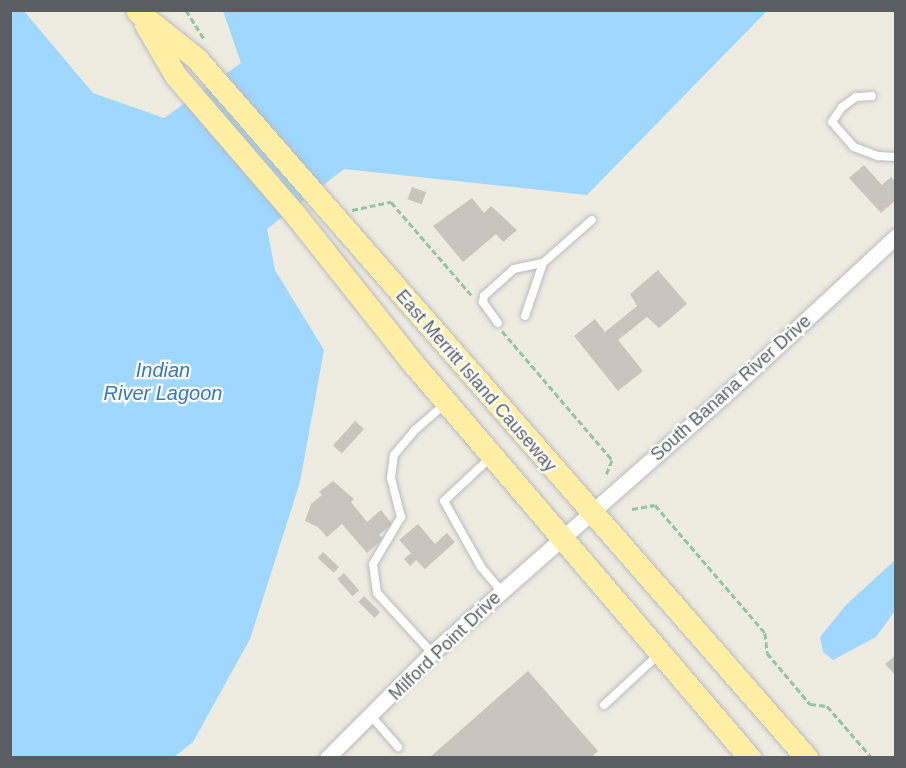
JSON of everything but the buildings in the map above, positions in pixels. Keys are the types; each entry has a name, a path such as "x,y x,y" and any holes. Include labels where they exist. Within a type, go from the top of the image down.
{"main road":[{"name":"East Merritt Island Causeway","path":"138,11 202,52 321,201 807,758"},
{"name":"East Merritt Island Causeway","path":"138,11 176,76 298,218 446,403 750,758"}],"street":[{"name":"South Banana River Drive","path":"563,537 896,236"},
{"name":"Milford Point Drive","path":"327,758 372,717 432,653 563,537"}],"lane":[{"path":"872,96 856,98 842,107 832,122 854,147 878,156 896,157"},
{"path":"498,323 483,302 484,296 514,269 543,263 592,220"},
{"path":"525,316 543,263"},
{"path":"432,653 377,593 373,564 401,518 391,478 394,455 415,430 446,403"},
{"path":"492,456 444,501 481,567 502,592"},
{"path":"604,705 660,653"},
{"path":"372,717 398,747"}],"path":[{"path":"186,10 202,52"},
{"path":"632,509 655,505 765,633 767,653 810,704 827,706 872,758"}],"water":[{"name":"Indian River Lagoon","path":"10,11 24,11 93,93 164,118 241,63 223,11 767,11 587,195 344,169 267,229 275,270 324,350 300,482 250,639 193,742 174,757 11,757"},
{"path":"895,560 895,611 876,637 833,660 823,652 820,637 846,605"}]}
